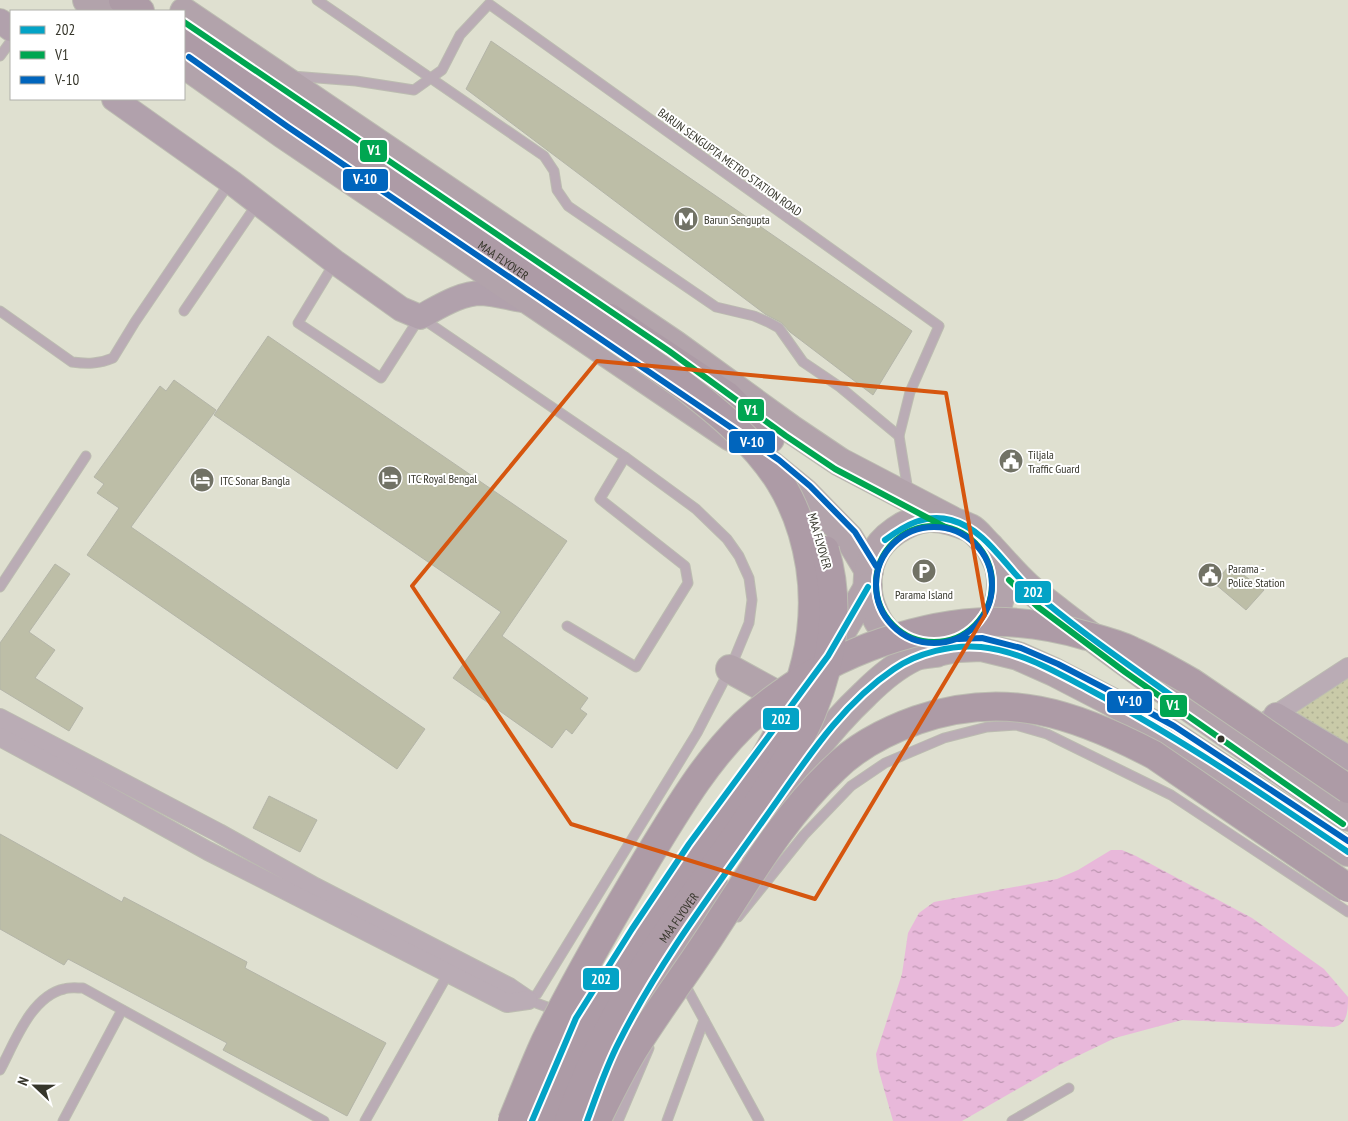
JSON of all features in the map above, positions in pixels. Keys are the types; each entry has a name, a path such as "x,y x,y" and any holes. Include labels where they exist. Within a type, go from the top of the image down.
{"highway":[{"path":"123,0 138,10"},
{"path":"146,0 161,10"},
{"name":"MAA FLYOVER","path":"185,27 727,396 770,439 790,470 815,516 833,592 833,628 829,659 812,713 793,750 756,807 668,932 619,1011 580,1091 569,1121"},
{"name":"MAA FLYOVER","path":"185,41 295,114 717,411 758,452 780,480 796,511 806,538 812,580 812,627 807,658 798,690 767,754 742,794 644,930 596,1009 567,1061 542,1121"},
{"path":"512,1121 544,1044 601,935 673,817 712,758 743,725 778,694 794,683 845,656 910,632 977,621 1023,623 1072,631 1131,650 1165,667 1191,682 1348,789"},
{"path":"596,1121 635,1049 763,855 795,812 823,780 856,750 879,736 930,716 962,708 996,705 1014,706 1046,712 1087,724 1121,738 1154,755 1348,888"}],"main road":[{"path":"87,0 102,10"},
{"path":"166,0 180,10"},
{"path":"185,13 674,344 840,462 973,530 1028,587 1130,666 1348,817"},
{"path":"185,65 283,134 774,467 804,492 849,538 868,579 872,608 882,627 897,641 917,650 981,647 1018,656 1054,672 1169,733 1340,850"},
{"path":"532,1121 576,1018 684,852 828,656 868,579 873,556 885,540 904,525 927,518 951,520"},
{"path":"587,1121 600,1086 624,1033 673,964 799,770 844,714 894,669 915,657 948,650 980,635 994,616 1001,593 1000,569 990,547"},
{"path":"730,670 794,704"}],"street":[{"path":"115,100 258,202 335,262 401,309 420,317 451,301 481,293 528,301"},
{"path":"1233,737 1276,715 1321,682 1348,666"},
{"path":"1276,715 1348,758"},
{"path":"0,718 213,842 449,972 507,1002 528,1000"},
{"path":"0,737 80,780 315,887 509,986 528,1000"}],"lane":[{"path":"317,0 544,156 554,172 556,190 568,206 716,308 754,316 779,328 803,362 840,387 899,436"},
{"name":"BARUN SENGUPTA METRO STATION ROAD","path":"278,76 311,76 414,90 442,70 460,35 489,4 939,326 910,392 899,436 910,499"},
{"path":"0,56 10,42"},
{"path":"0,311 72,362 96,364 113,358 135,322 230,182"},
{"path":"184,311 258,202"},
{"path":"335,262 298,323 381,378 420,317 625,457 696,509 727,539 739,556 749,578 752,600 748,623 730,670 692,741 536,994 528,1000"},
{"path":"0,587 86,456"},
{"path":"567,626 636,667 688,583 685,566 600,499 625,457"},
{"path":"734,922 804,835 852,786 885,763 944,738 987,727 1016,725 1047,734 1171,795 1348,912"},
{"path":"1236,837 1299,845"},
{"path":"672,1008 716,944"},
{"path":"673,964 759,1121"},
{"path":"365,1121 449,972"},
{"path":"0,1070 33,1009 47,996 64,988 83,988 324,1121"},
{"path":"528,1000 576,1018"},
{"path":"63,1121 122,1010"},
{"path":"667,1121 704,1020"},
{"path":"618,1121 654,1039"},
{"path":"1012,1121 1069,1088"}],"highlighted area":[{"path":"597,361 946,393 985,615 815,899 571,824 412,586"}],"green space":[{"path":"1348,677 1348,754 1299,720 1296,706"}],"water":[{"path":"1111,850 1122,850 1136,856 1252,918 1324,969 1348,997 1345,1020 1334,1027 1182,1020 1115,1038 1061,1064 962,1121 893,1121 878,1068 876,1054 902,974 908,933 919,913 934,902 1057,879 1078,870"}],"building":[{"name":"Barun Sengupta","path":"491,41 912,331 873,395 790,332 782,323 765,314 466,89"},
{"name":"ITC Royal Bengal","path":"268,336 567,541 502,636 588,698 580,709 587,714 572,734 566,729 552,748 453,678 501,612 214,415"},
{"path":"174,380 216,410 131,527 425,729 397,769 87,555 119,508 97,493 104,484 94,477 160,386 166,391"},
{"path":"55,564 70,574 29,632 55,650 35,678 83,708 69,731 0,689 0,643"},
{"path":"1230,565 1264,590 1246,610 1214,583"},
{"path":"269,796 317,820 300,852 253,828"},
{"path":"0,834 122,902 124,897 247,962 245,968 386,1043 347,1116 223,1050 227,1043 68,959 64,965 0,929"}],"transit line":[{"name":"V1","path":"185,23 669,351 835,469 947,528"},
{"name":"V-10","path":"189,57 288,127 779,460 810,486 855,532 876,566"},
{"name":"202","path":"885,540 908,525 924,519 942,518 964,525 985,540 1030,589 1066,619 1179,701"},
{"name":"V1","path":"934,526 956,531 975,543 987,562 992,584 987,606 975,625 956,637 934,642 912,637 893,625 881,606 876,584 881,562 893,543 912,531 934,526"},
{"name":"V-10","path":"934,527 956,531 975,544 988,563 992,585 988,607 975,626 956,639 934,643 912,639 893,626 880,607 876,585 880,563 893,544 912,531 934,527"},
{"name":"V1","path":"1009,580 1038,607 1125,672 1343,824"},
{"name":"202","path":"532,1121 576,1018 632,929 689,844 828,656 868,587"},
{"name":"V-10","path":"959,639 982,638 1021,648 1058,664 1114,693 1174,726 1348,841"},
{"name":"202","path":"587,1121 614,1051 652,983 707,899 808,757 839,718 874,684 903,663 924,654 947,648 981,647 1010,653 1051,670 1123,708 1189,747 1348,852"}],"place":[{"name":"Barun Sengupta","path":"686,219"},
{"name":"Tiljala Traffic Guard","path":"1011,461"},
{"name":"ITC Royal Bengal","path":"390,478"},
{"name":"ITC Sonar Bangla","path":"202,480"},
{"name":"Parama Island","path":"924,571"},
{"name":"Parama - Police Station","path":"1210,575"}]}
